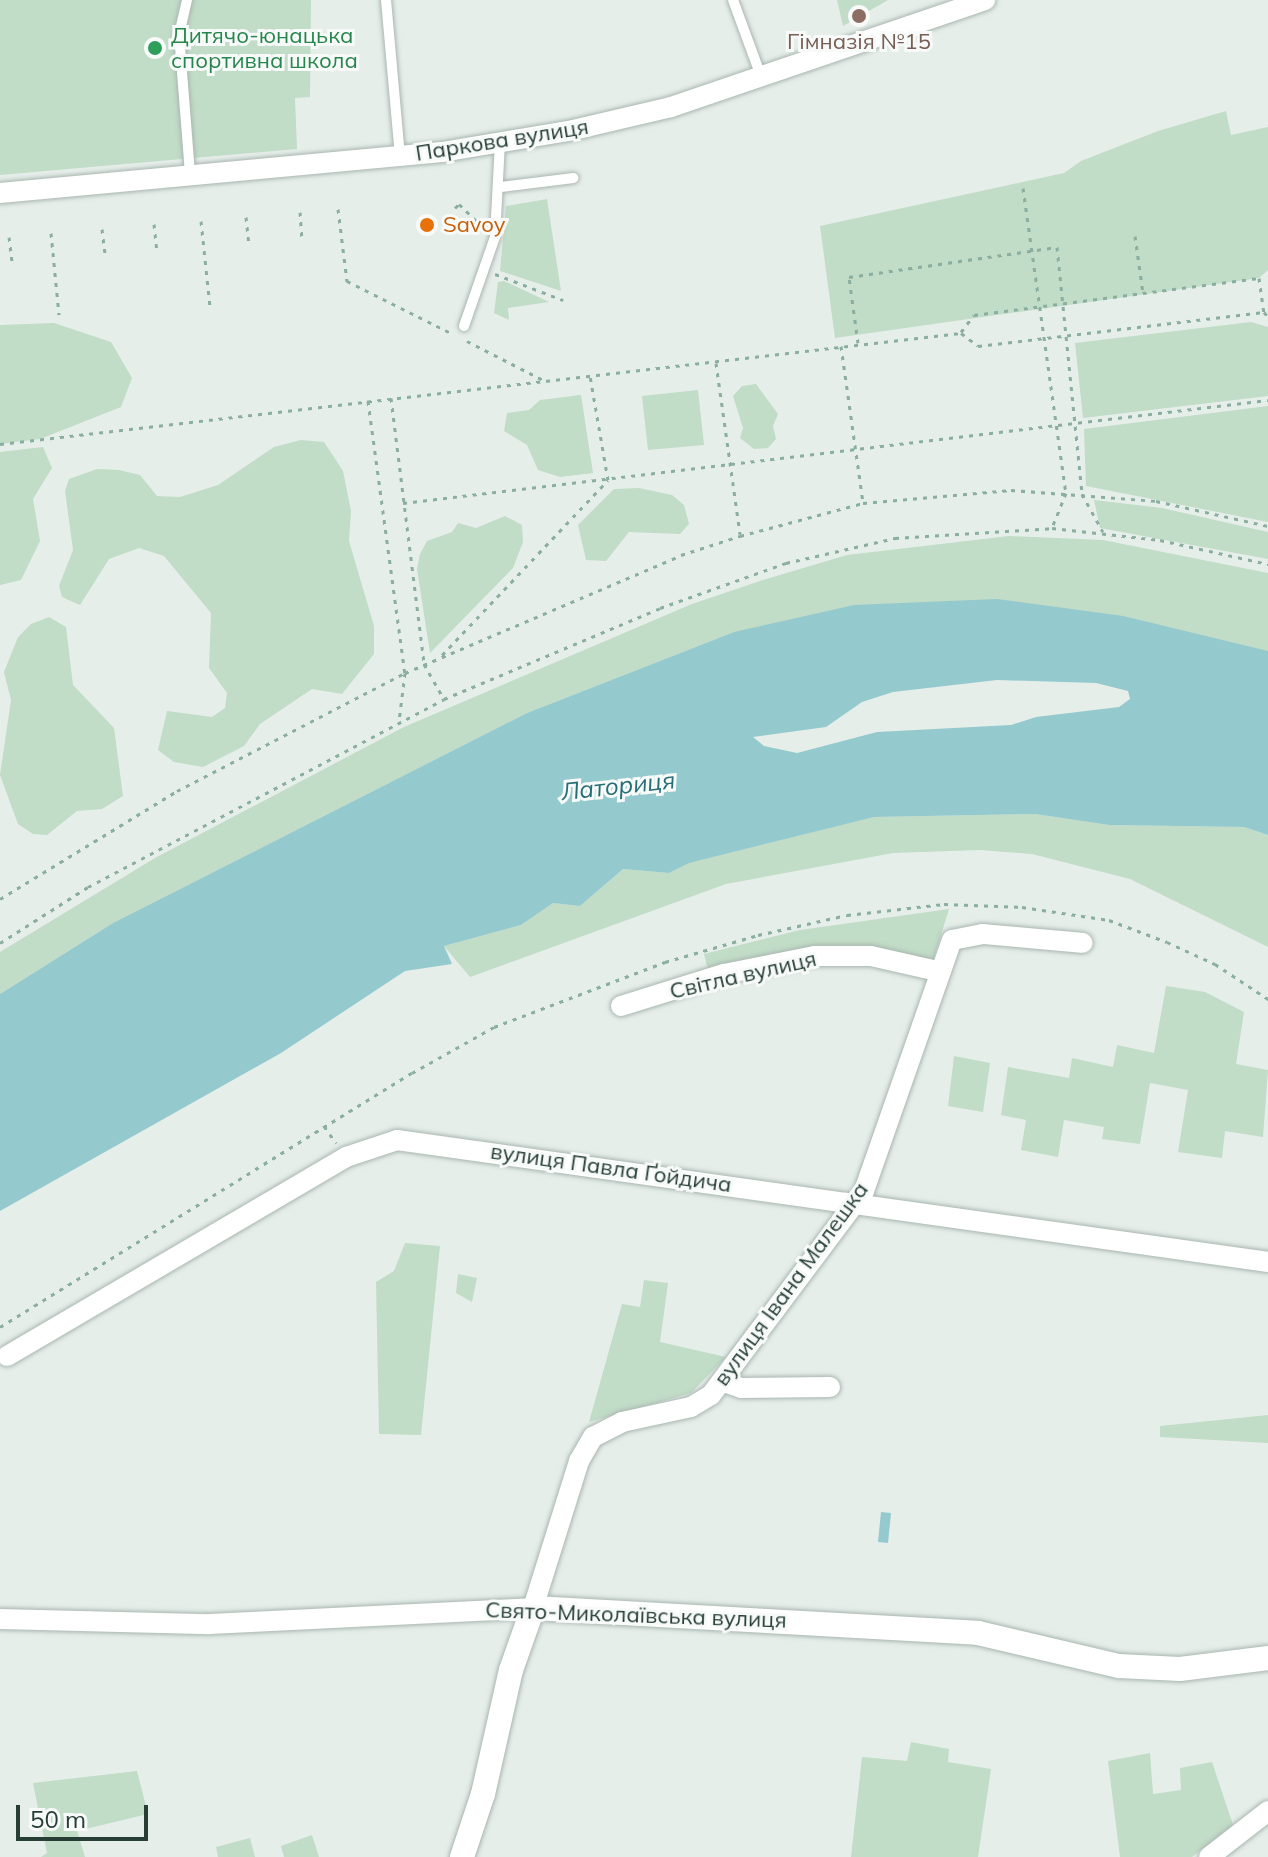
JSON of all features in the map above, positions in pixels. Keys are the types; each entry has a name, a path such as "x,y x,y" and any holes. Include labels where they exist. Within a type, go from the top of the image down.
{"street":[{"name":"Паркова вулиця","path":"0,193 400,156 500,143 621,120 761,78 985,0"},
{"path":"937,971 945,948 964,935 1083,943"},
{"name":"Світла вулиця","path":"621,1006 724,974 814,956 871,956 937,971"},
{"name":"вулиця Івана Малешка","path":"533,1608 579,1461 593,1437 622,1422 691,1407 724,1382 864,1191 937,971"},
{"name":"вулиця Павла Ґойдича","path":"7,1356 346,1157 397,1140 1268,1262"},
{"path":"724,1382 741,1388 830,1387"},
{"path":"462,1857 483,1794 511,1670 533,1608"},
{"name":"Свято-Миколаївська вулиця","path":"0,1619 210,1624 533,1608 962,1631 1119,1666 1180,1669 1268,1658"},
{"path":"1209,1857 1268,1811"}],"lane":[{"path":"187,0 179,34 190,175"},
{"path":"386,0 400,156"},
{"path":"733,0 761,78"},
{"path":"464,326 487,271 501,187 500,143"},
{"path":"501,187 573,178"}],"path":[{"path":"1023,188 1043,306 1066,493 1052,528"},
{"path":"455,208 459,204 491,235"},
{"path":"338,209 347,281 545,381"},
{"path":"300,212 302,239"},
{"path":"246,217 249,244"},
{"path":"201,221 210,307"},
{"path":"154,224 157,251"},
{"path":"102,229 105,255"},
{"path":"51,233 59,315"},
{"path":"1135,236 1143,293"},
{"path":"9,237 12,263"},
{"path":"858,344 849,277 1057,247 1082,494 1103,532"},
{"path":"487,271 563,300"},
{"path":"961,333 974,315 1259,278 1264,312 1268,317"},
{"path":"0,444 961,333 978,346 1264,312"},
{"path":"841,346 863,503"},
{"path":"716,363 740,536"},
{"path":"590,376 608,480"},
{"path":"391,398 424,664 444,699"},
{"path":"403,503 730,468 1268,400"},
{"path":"368,401 405,673 399,721"},
{"path":"439,658 608,480"},
{"path":"0,899 177,791 405,673 681,555 740,536 863,503 950,492 1066,493 1156,501 1268,526"},
{"path":"0,943 88,887 444,699 660,608 786,563 895,538 1052,528 1103,532 1268,564"},
{"path":"0,1327 412,1073 494,1027 665,962 758,935 847,915 944,904 1022,907 1109,920 1215,964 1268,999"}],"green space":[{"name":"Дитячо-юнацька спортивна школа","path":"0,0 311,0 310,97 295,98 297,149 0,175"},
{"path":"837,0 888,0 843,26"},
{"path":"1226,111 1231,135 1268,127 1268,270 1259,278 835,338 820,226 1064,173 1081,161 1158,131"},
{"path":"547,199 561,291 500,271 506,206"},
{"path":"504,281 549,302 508,308 509,320 494,313 498,282"},
{"path":"1251,322 1268,327 1268,396 1083,418 1075,343"},
{"path":"54,323 111,342 132,378 121,407 40,439 0,444 0,325"},
{"path":"756,384 778,414 773,426 776,439 768,448 754,449 740,438 743,428 733,396 742,386"},
{"path":"698,390 704,445 648,450 642,396"},
{"path":"581,395 593,473 560,477 538,470 527,445 504,431 507,413 529,410 540,400"},
{"path":"1268,406 1268,522 1086,486 1084,429"},
{"path":"301,440 324,442 343,471 351,511 349,541 374,626 374,654 342,694 312,689 260,724 244,746 203,767 174,762 158,750 167,711 212,717 225,708 227,693 209,668 211,613 164,556 139,548 109,559 80,605 62,597 59,586 73,550 65,491 69,479 97,469 119,470 140,475 157,496 180,497 218,485 274,447"},
{"path":"43,447 52,468 33,499 40,541 21,580 0,585 0,452"},
{"path":"639,488 672,495 684,505 689,524 680,534 629,532 606,561 586,560 578,525 614,489"},
{"path":"1094,500 1162,508 1268,532 1268,559 1100,528"},
{"path":"505,516 522,525 523,542 513,568 430,653 417,569 427,541 452,532 458,523 476,528"},
{"path":"1009,536 1103,540 1268,573 1268,651 734,632 527,713 113,923 0,994 0,952 155,858 404,727 692,604 763,580 847,555"},
{"path":"49,617 66,627 73,685 114,728 123,796 102,809 77,811 47,835 33,834 18,824 0,775 11,700 4,672 18,637 31,624"},
{"path":"1035,814 1109,825 1244,827 1268,835 1268,947 1130,879 1032,854 980,850 893,853 726,884 470,977 444,946 521,925 553,903 580,906 623,869 669,873 688,863 873,817"},
{"path":"949,909 932,964 845,950 709,974 704,954 800,930"},
{"path":"1166,986 1205,992 1244,1012 1236,1064 1268,1070 1263,1137 1225,1131 1222,1158 1178,1152 1188,1090 1150,1083 1140,1144 1102,1139 1104,1127 1064,1120 1058,1157 1021,1150 1026,1120 1001,1115 1008,1067 1069,1078 1072,1058 1113,1067 1117,1045 1154,1053"},
{"path":"954,1056 990,1063 983,1112 948,1106"},
{"path":"405,1243 440,1246 421,1435 379,1434 376,1282 394,1271"},
{"path":"458,1274 477,1278 472,1302 456,1293"},
{"path":"644,1280 668,1283 660,1342 726,1357 691,1393 589,1422 622,1304 640,1307"},
{"path":"1268,1415 1268,1443 1160,1437 1160,1426"},
{"path":"911,1742 949,1749 948,1762 991,1769 978,1857 851,1857 862,1757 907,1761"},
{"path":"1150,1753 1153,1794 1181,1790 1180,1768 1212,1762 1233,1825 1192,1857 1120,1857 1108,1761"},
{"path":"137,1771 148,1814 77,1831 85,1857 41,1857 47,1853 33,1783"},
{"path":"312,1835 319,1857 284,1857 281,1846"},
{"path":"250,1838 255,1857 218,1857 216,1847"}],"water":[{"name":"Латориця","path":"997,599 1123,616 1268,651 1268,835 1244,827 1109,825 1035,814 874,817 689,863 669,873 623,869 580,906 553,903 521,925 444,946 452,964 405,971 281,1053 0,1211 0,994 113,923 527,713 734,632 854,605","holes":["997,680 1096,683 1128,691 1130,699 1119,707 1036,717 1011,725 877,732 797,753 764,746 753,737 826,727 862,702 893,692"]},
{"path":"881,1512 891,1513 888,1543 878,1542"}],"place":[{"name":"Гімназія №15","path":"859,16"},
{"name":"Дитячо-юнацька спортивна школа","path":"155,48"},
{"name":"Savoy","path":"427,225"}]}
